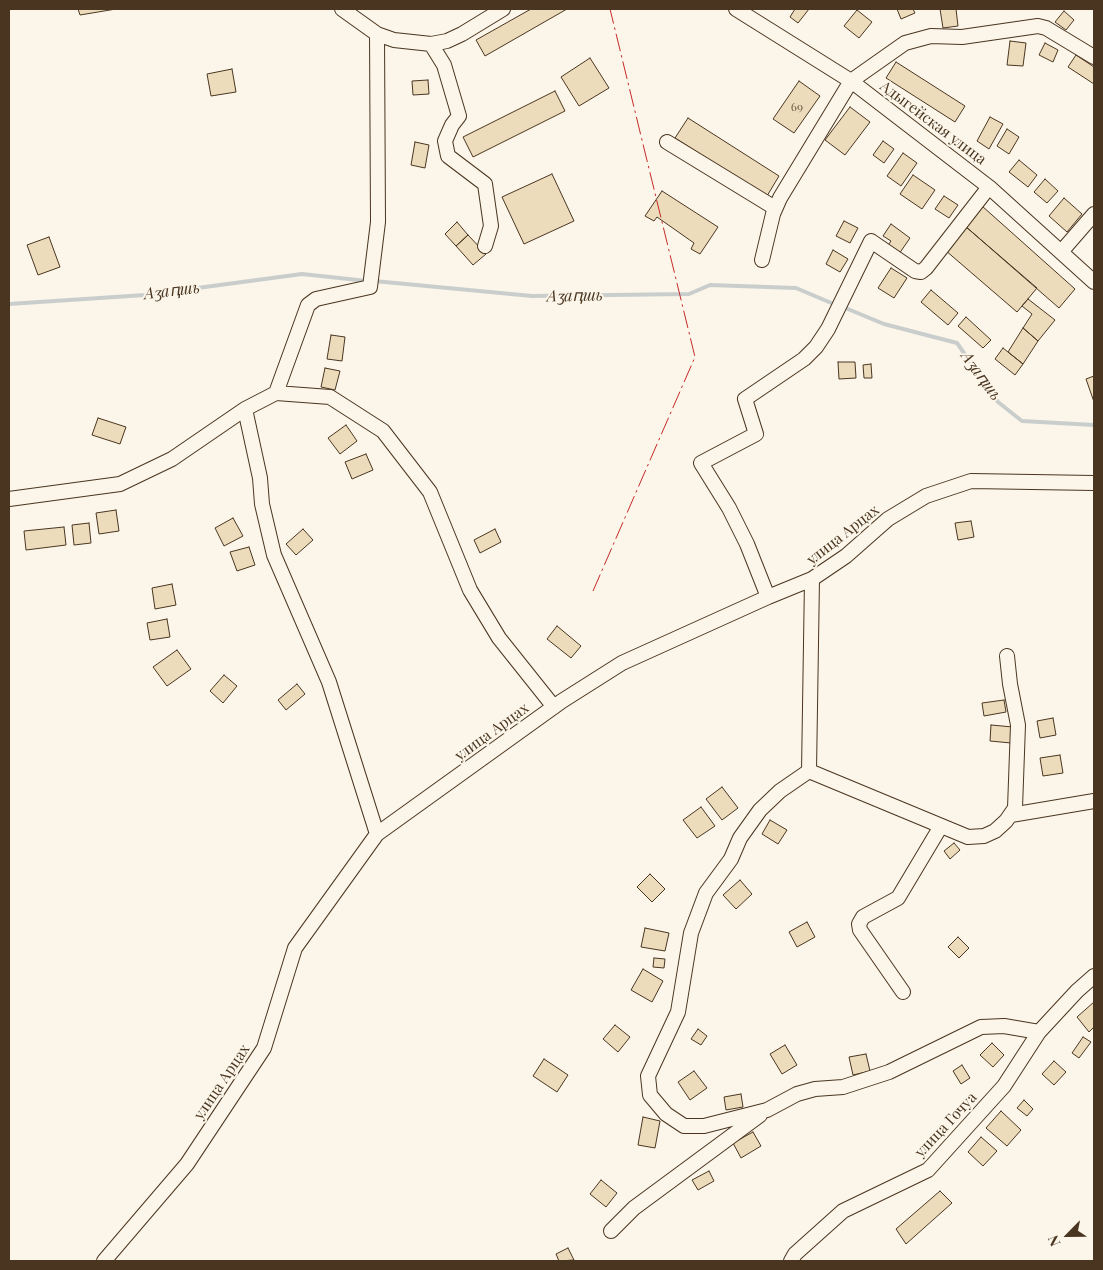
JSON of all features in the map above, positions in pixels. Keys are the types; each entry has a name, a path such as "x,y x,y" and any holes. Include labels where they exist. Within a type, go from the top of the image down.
{"street":[{"path":"342,9 377,34 394,40 431,44 447,41 462,34 503,9"},
{"name":"Адыгейская улица","path":"736,9 851,81 990,187 1094,282"},
{"path":"762,260 775,208 789,180 851,81 905,44 931,36 962,36 1038,26 1046,28 1094,57"},
{"path":"276,393 308,304 316,298 370,287 378,222 377,34"},
{"path":"431,44 444,65 459,116 452,125 445,141 448,156 485,184 491,226 485,246"},
{"path":"667,142 775,208"},
{"path":"768,597 747,544 729,508 702,463 756,434 745,399 804,359 820,341 871,241 914,271 921,272 990,187"},
{"path":"1061,252 1094,214"},
{"path":"9,499 120,484 172,459 245,409 276,393 330,397 383,431 430,492 470,590 499,638 554,707"},
{"path":"245,409 260,478 262,504 274,555 329,682 376,834"},
{"name":"улица Арцах","path":"104,1261 187,1164 264,1048 295,948 376,834 554,707 622,663 768,597 812,580 846,556 888,519 926,496 971,480 1094,483"},
{"path":"809,771 812,580"},
{"path":"809,771 968,837 984,836 995,831 1015,808 1018,725 1007,656"},
{"path":"767,1110 704,1126 684,1126 666,1114 650,1095 648,1076 678,1012 691,933 706,893 731,860 740,838 760,810 780,791 809,771"},
{"path":"1010,815 1094,801"},
{"path":"903,992 860,930 859,924 863,917 898,898 941,826"},
{"name":"улица Гочуа","path":"790,1261 795,1254 843,1211 928,1170 1004,1086 1039,1032 1077,990 1094,976"},
{"path":"612,1231 634,1208 767,1110 797,1094 815,1089 843,1087 888,1072 981,1027 1004,1026 1039,1032"}],"building":[{"path":"78,9 116,9 80,15"},
{"path":"531,9 567,9 485,56 476,40"},
{"path":"795,9 809,9 798,23 790,17"},
{"path":"897,9 913,9 915,13 901,19"},
{"path":"940,9 956,9 958,26 943,28"},
{"path":"857,10 872,22 859,38 844,26"},
{"path":"1064,11 1074,20 1066,30 1055,22"},
{"path":"1010,41 1026,43 1023,66 1007,65"},
{"path":"1045,43 1058,50 1053,62 1039,55"},
{"path":"1076,55 1094,67 1094,84 1068,67"},
{"path":"590,58 609,88 579,106 561,77"},
{"path":"896,62 965,106 955,122 886,78"},
{"path":"232,69 236,92 211,96 207,74"},
{"path":"428,80 429,94 413,95 412,81"},
{"path":"799,81 820,96 794,133 773,119"},
{"path":"555,91 565,111 473,157 463,137"},
{"path":"850,107 870,122 845,155 825,140"},
{"path":"990,117 1003,124 989,149 977,141"},
{"path":"688,118 779,176 767,196 675,138"},
{"path":"1007,129 1019,137 1009,154 997,146"},
{"path":"883,141 894,149 884,163 873,155"},
{"path":"415,142 429,145 425,168 411,165"},
{"path":"903,153 917,163 901,186 887,176"},
{"path":"1019,160 1037,175 1028,187 1009,172"},
{"path":"552,174 574,221 524,244 502,197"},
{"path":"913,175 935,190 922,209 900,194"},
{"path":"1045,179 1058,191 1047,203 1034,192"},
{"path":"662,191 718,227 700,254 691,249 694,243 657,217 654,221 645,216"},
{"path":"944,196 958,205 949,218 935,209"},
{"path":"1064,198 1082,214 1067,232 1049,216"},
{"path":"982,206 1075,289 1059,308 965,226"},
{"path":"844,221 858,228 850,243 836,236"},
{"path":"457,222 468,235 456,246 445,234"},
{"path":"891,224 910,238 899,254 888,245 891,241 883,236"},
{"path":"965,226 1037,288 1017,312 945,250"},
{"path":"468,235 486,254 473,265 456,246"},
{"path":"49,237 60,267 38,275 27,245"},
{"path":"833,250 848,259 840,272 826,264"},
{"path":"891,268 907,278 894,298 878,288"},
{"path":"931,290 958,313 948,325 921,302"},
{"path":"1028,299 1055,320 1038,341 1023,328 1032,314 1022,306"},
{"path":"966,317 991,340 983,348 958,326"},
{"path":"1023,328 1038,341 1023,364 1008,352"},
{"path":"331,335 345,337 342,361 327,359"},
{"path":"1003,348 1023,364 1015,375 995,359"},
{"path":"838,362 855,362 856,378 839,379"},
{"path":"871,364 872,378 864,378 863,365"},
{"path":"325,368 340,371 335,390 321,387"},
{"path":"1094,376 1094,402 1086,379"},
{"path":"98,418 126,427 120,444 92,435"},
{"path":"346,425 357,441 340,454 328,438"},
{"path":"366,454 373,470 352,479 345,462"},
{"path":"116,510 119,531 99,534 96,513"},
{"path":"233,518 243,536 224,546 215,528"},
{"path":"971,521 974,537 958,540 955,523"},
{"path":"89,523 91,543 74,545 72,525"},
{"path":"64,527 66,545 26,550 24,531"},
{"path":"303,529 313,540 296,555 286,544"},
{"path":"495,529 501,542 480,553 474,540"},
{"path":"249,547 255,565 237,571 230,552"},
{"path":"172,584 176,605 155,609 152,588"},
{"path":"167,619 170,637 150,640 147,623"},
{"path":"557,626 581,646 571,658 547,639"},
{"path":"177,650 191,669 167,686 153,667"},
{"path":"224,675 237,686 223,703 210,691"},
{"path":"297,684 305,694 286,710 278,700"},
{"path":"1004,700 1006,712 984,716 982,703"},
{"path":"1053,718 1056,735 1040,738 1037,721"},
{"path":"991,725 1013,727 1011,743 990,741"},
{"path":"1060,755 1063,773 1043,776 1040,758"},
{"path":"722,787 738,808 722,820 706,799"},
{"path":"701,807 715,826 697,838 683,820"},
{"path":"770,820 787,830 778,844 762,834"},
{"path":"954,843 960,850 950,859 944,851"},
{"path":"650,874 665,889 652,902 637,887"},
{"path":"740,880 752,894 736,909 723,895"},
{"path":"807,922 815,937 797,947 789,932"},
{"path":"645,928 669,933 665,951 641,947"},
{"path":"958,937 969,948 959,958 948,947"},
{"path":"654,958 665,959 664,968 653,967"},
{"path":"643,969 663,981 652,1002 631,990"},
{"path":"1094,1002 1094,1027 1089,1032 1077,1017"},
{"path":"615,1025 630,1037 618,1052 603,1039"},
{"path":"698,1029 707,1036 701,1045 691,1039"},
{"path":"1083,1037 1091,1042 1079,1058 1072,1053"},
{"path":"992,1043 1004,1055 993,1067 980,1055"},
{"path":"785,1045 797,1065 782,1074 770,1054"},
{"path":"866,1054 870,1071 853,1075 849,1057"},
{"path":"544,1059 568,1075 557,1092 533,1076"},
{"path":"1054,1061 1066,1072 1054,1085 1042,1074"},
{"path":"962,1065 970,1078 961,1084 953,1071"},
{"path":"694,1071 707,1088 690,1100 678,1082"},
{"path":"741,1094 743,1107 726,1110 724,1097"},
{"path":"1024,1100 1033,1109 1027,1116 1017,1108"},
{"path":"1001,1111 1021,1130 1007,1146 986,1128"},
{"path":"643,1117 660,1121 655,1148 638,1145"},
{"path":"753,1132 761,1146 741,1158 733,1143"},
{"path":"981,1137 997,1151 983,1166 968,1152"},
{"path":"709,1171 714,1181 698,1190 692,1180"},
{"path":"601,1180 617,1193 606,1207 590,1194"},
{"path":"940,1191 952,1203 906,1244 896,1229"},
{"path":"568,1248 574,1260 559,1261 556,1254"}],"waterway":[{"name":"Аӡаԥшь","path":"9,304 145,295 302,274 367,281"},
{"name":"Аӡаԥшь","path":"374,281 532,296 689,294 710,285 796,288 836,305"},
{"name":"Аӡаԥшь","path":"843,307 884,324 957,343 998,402 1022,421 1094,425"}],"power":[{"path":"593,591 695,357 610,9"}]}
